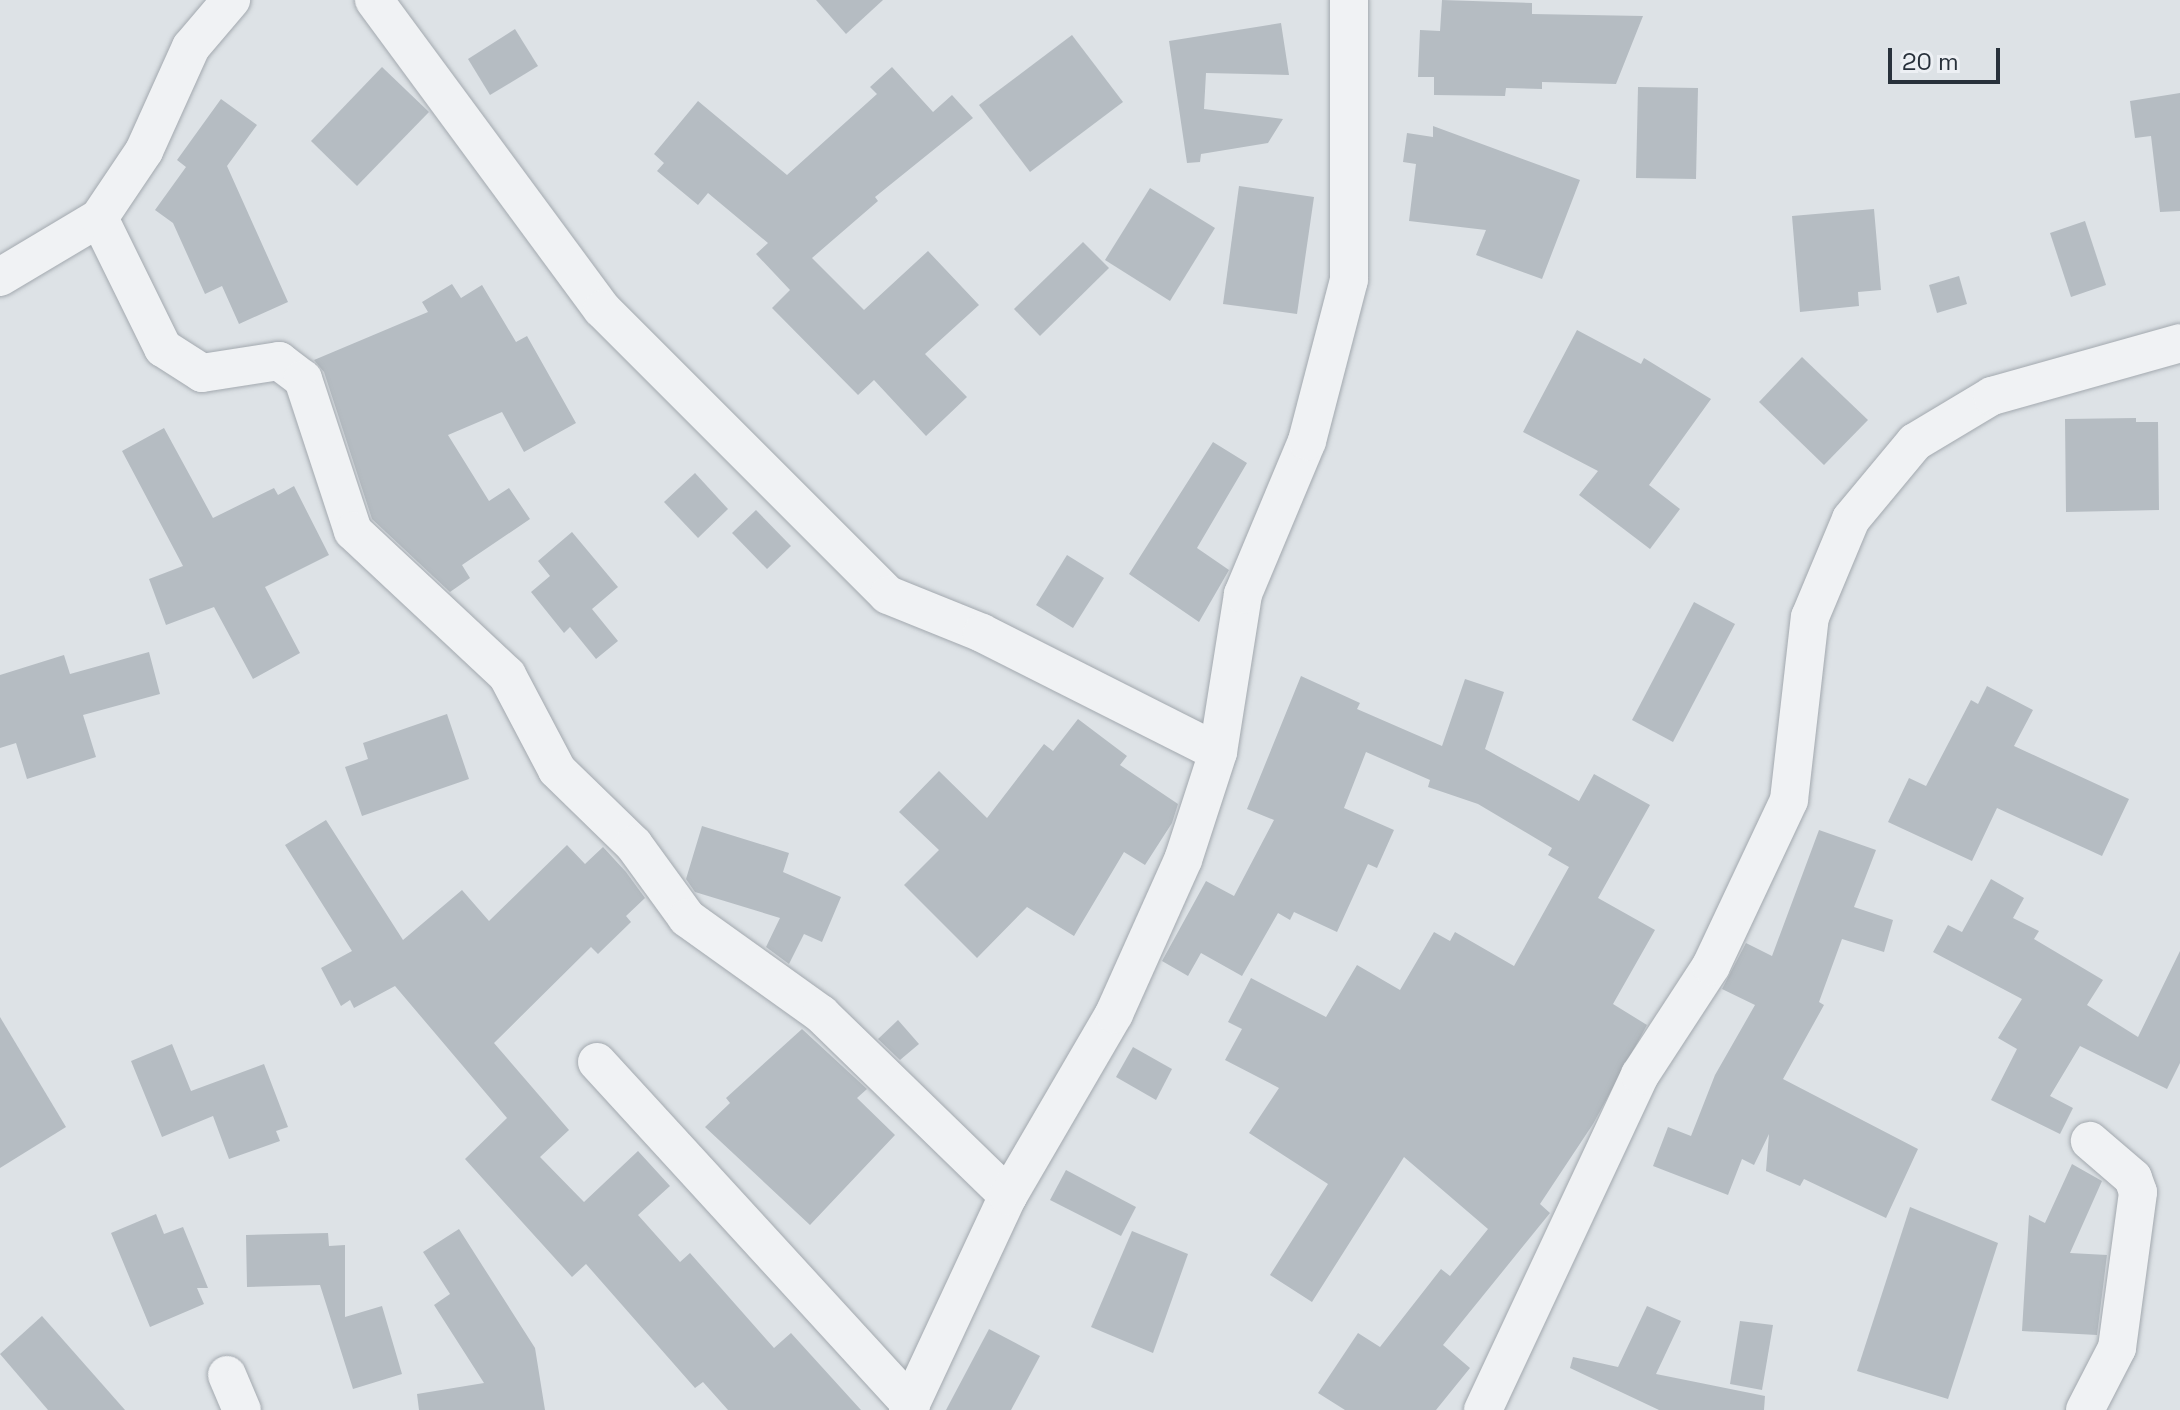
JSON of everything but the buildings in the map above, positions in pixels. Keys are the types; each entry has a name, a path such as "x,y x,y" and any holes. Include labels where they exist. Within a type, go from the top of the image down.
{"street":[{"path":"0,277 99,218 144,151 191,47 231,0"},
{"path":"374,0 602,309 888,595 982,633 1218,752"},
{"path":"597,1062 910,1408 1008,1196 1114,1014 1183,860 1218,752 1243,594 1307,441 1349,280 1353,85 1349,0"},
{"path":"99,218 163,348 202,373 279,361 303,379 353,531 507,675 557,770 634,845 687,918 821,1014 1008,1196"},
{"path":"1483,1410 1605,1144 1640,1075 1711,966 1789,800 1810,617 1851,519 1915,442 1992,396 2180,343"},
{"path":"2085,1410 2117,1348 2138,1192 2133,1178 2090,1141"},
{"path":"227,1375 242,1410"}]}
